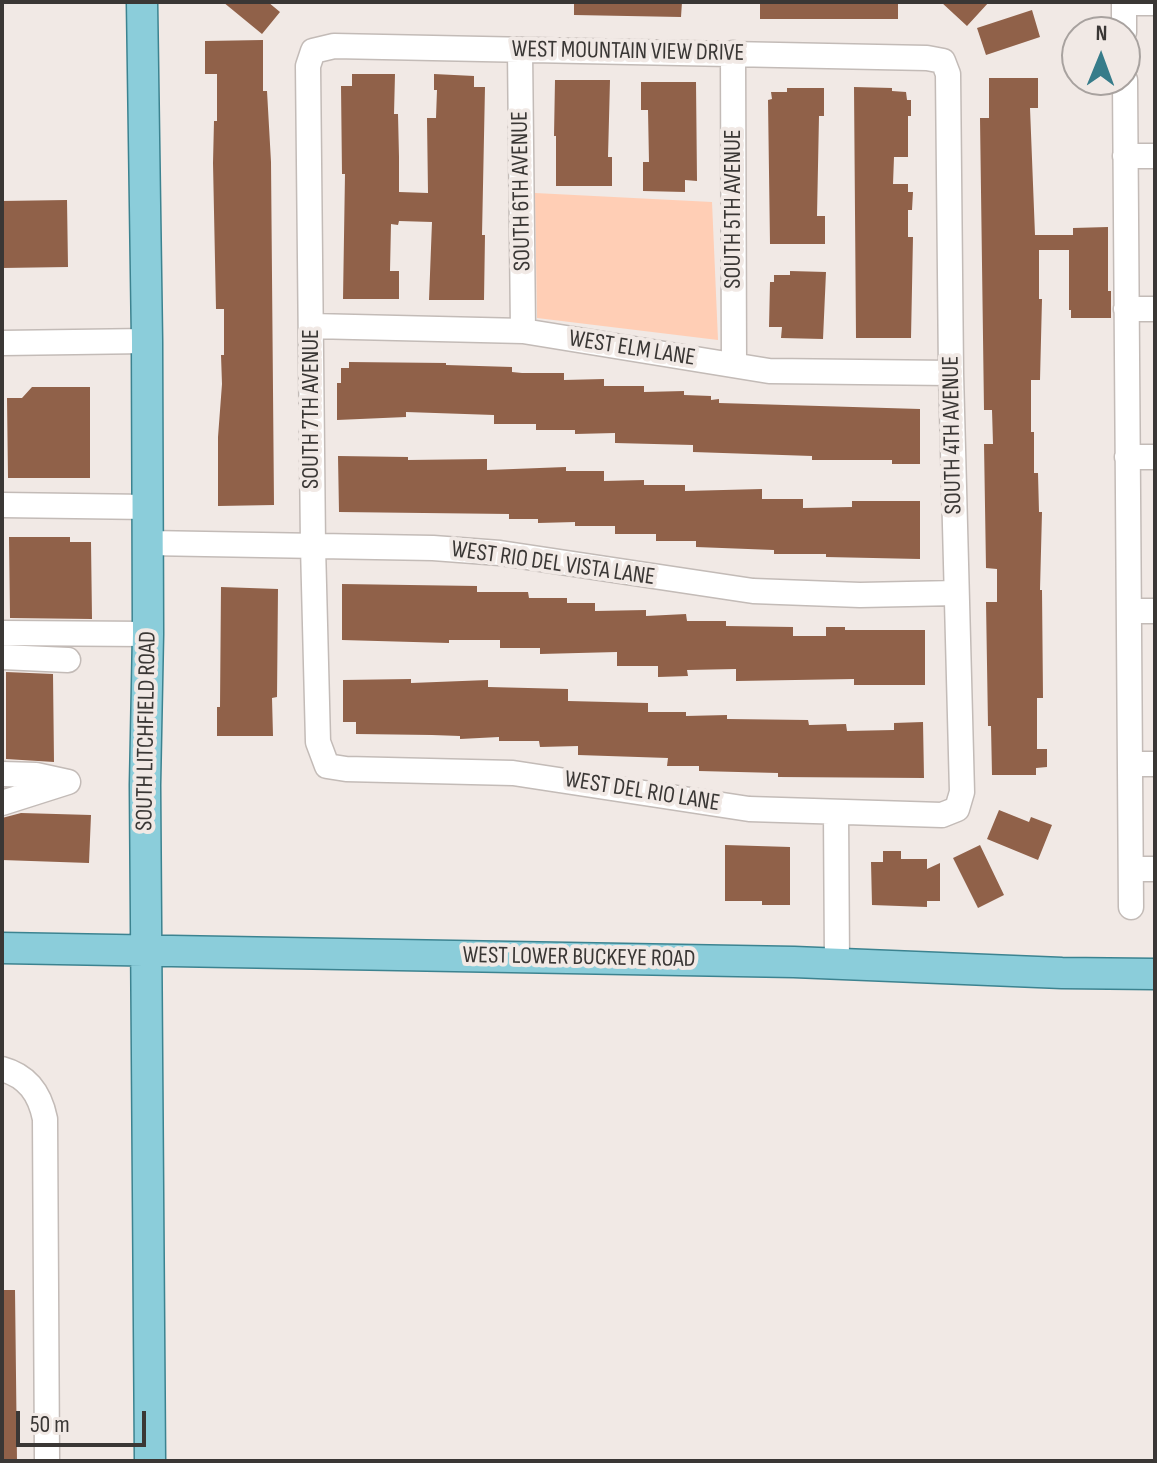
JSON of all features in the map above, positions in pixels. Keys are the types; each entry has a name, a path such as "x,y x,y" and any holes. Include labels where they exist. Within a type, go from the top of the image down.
{"main road":[{"name":"SOUTH LITCHFIELD ROAD","path":"142,2 148,507 145,785 150,1461"},
{"name":"WEST LOWER BUCKEYE ROAD","path":"3,946 1155,974"}],"street":[{"path":"1124,2 1155,3"},
{"name":"WEST MOUNTAIN VIEW DRIVE","path":"313,51 334,46 733,53 943,61"},
{"name":"SOUTH 6TH AVENUE","path":"520,50 523,331"},
{"name":"SOUTH 7TH AVENUE","path":"313,51 308,66 313,546 318,742 327,766"},
{"name":"SOUTH 5TH AVENUE","path":"733,53 734,365"},
{"name":"SOUTH 4TH AVENUE","path":"943,61 948,74 951,373 962,792 957,809"},
{"path":"1125,96 1130,764 1143,869 1131,907"},
{"path":"1125,156 1155,156"},
{"path":"1126,309 1155,309"},
{"name":"WEST ELM LANE","path":"312,326 523,331 769,371 951,373"},
{"path":"2,343 147,341"},
{"path":"1127,457 1155,457"},
{"path":"2,505 148,507"},
{"name":"WEST RIO DEL VISTA LANE","path":"148,543 433,548 500,553 753,591 860,595 956,593"},
{"path":"1129,611 1155,611"},
{"path":"2,633 148,634"},
{"path":"2,657 68,660"},
{"path":"1130,764 1155,764"},
{"name":"WEST DEL RIO LANE","path":"327,766 513,773 749,809 942,815 957,809"},
{"path":"2,774 36,775 68,782 2,803"},
{"path":"836,813 837,964"},
{"path":"2,1069 21,1077 37,1092 45,1119 47,1461"}],"shaded area":[{"path":"535,193 712,202 718,340 537,318"}],"building":[{"path":"223,2 268,2 280,12 262,34"},
{"path":"574,2 682,2 681,17 574,15"},
{"path":"760,2 898,2 898,19 760,19"},
{"path":"941,2 989,2 967,26"},
{"path":"1032,10 1040,37 986,55 977,28"},
{"path":"263,40 263,91 267,91 271,162 274,505 218,506 224,309 216,309 213,163 217,74 205,74 205,41"},
{"path":"352,74 395,74 399,192 428,193 427,118 436,118 434,74 474,76 474,87 485,87 484,300 429,300 432,222 399,221 398,225 391,224 390,271 399,271 399,299 343,299 345,174 342,174 341,86 352,86"},
{"path":"989,78 1038,78 1038,108 1030,108 1035,235 1073,235 1073,228 1108,227 1111,318 1071,318 1069,250 1039,250 1039,299 1042,299 1040,380 1031,380 1031,432 1034,432 1034,473 1038,473 1039,512 1042,512 1040,590 1043,698 1037,698 1037,749 1047,749 1047,767 1036,768 1036,775 992,775 991,726 988,726 986,602 997,602 997,569 986,568 984,444 993,444 992,410 984,410 980,118 989,118"},
{"path":"555,80 610,80 608,157 612,157 612,186 556,186"},
{"path":"641,82 696,82 697,181 685,180 685,192 643,191 643,162 649,162 648,110 641,110"},
{"path":"854,87 892,88 892,91 906,92 907,100 911,100 908,157 894,157 893,184 908,184 908,192 913,192 912,210 908,210 908,237 913,237 911,338 856,338"},
{"path":"787,88 824,88 824,116 819,116 817,216 825,216 825,244 770,244 768,100 772,99 771,92 787,92"},
{"path":"67,200 68,267 2,268 2,201"},
{"path":"790,271 826,272 823,339 781,338 782,327 769,327 770,282 774,282 774,275 790,275"},
{"path":"349,362 512,367 512,372 564,373 564,380 604,379 604,386 644,386 644,392 684,391 684,395 711,396 711,400 719,399 719,403 920,409 920,464 892,464 892,460 812,460 812,456 693,452 693,445 615,443 615,433 575,434 575,430 536,430 536,424 494,424 494,415 406,412 406,417 337,420 337,383 341,383 341,368 349,368"},
{"path":"32,387 90,387 90,478 8,478 7,398 22,398"},
{"path":"338,456 408,457 408,460 487,459 487,470 566,467 566,471 604,471 604,481 644,480 644,485 685,485 685,491 762,489 762,499 803,499 803,508 852,507 852,501 920,501 920,559 826,557 826,554 774,554 774,550 696,547 696,541 656,541 656,534 615,534 615,526 575,526 575,522 538,523 538,519 509,519 509,514 339,512"},
{"path":"9,537 70,537 70,542 91,542 92,619 10,618"},
{"path":"342,584 477,586 477,592 528,592 529,598 567,598 567,603 595,603 595,611 646,610 646,616 686,614 687,621 726,621 726,626 793,627 793,636 826,636 826,627 845,627 845,630 925,630 925,685 854,685 854,679 736,681 736,669 687,670 688,676 658,677 658,666 617,666 617,652 540,654 540,648 500,648 500,640 449,640 449,643 342,640"},
{"path":"221,587 278,589 277,697 272,698 273,736 217,736"},
{"path":"6,672 53,674 54,762 6,759"},
{"path":"411,679 411,683 488,680 488,687 568,689 568,701 648,703 648,712 686,712 686,716 727,715 727,719 808,720 809,725 846,724 847,731 894,730 894,723 923,722 924,778 778,777 778,773 699,771 699,766 667,766 668,758 578,755 578,746 540,747 539,741 499,741 499,737 460,739 460,736 356,734 356,722 343,722 343,680"},
{"path":"999,810 1029,822 1031,817 1052,825 1038,860 987,839"},
{"path":"21,813 91,815 89,863 2,860 2,818"},
{"path":"725,845 790,847 790,905 725,901"},
{"path":"980,845 1004,895 978,908 953,858"},
{"path":"883,851 901,851 901,859 927,859 927,869 940,863 940,901 927,901 927,907 872,905 871,862 883,862"},
{"path":"2,1290 15,1290 17,1461 2,1461"}]}
